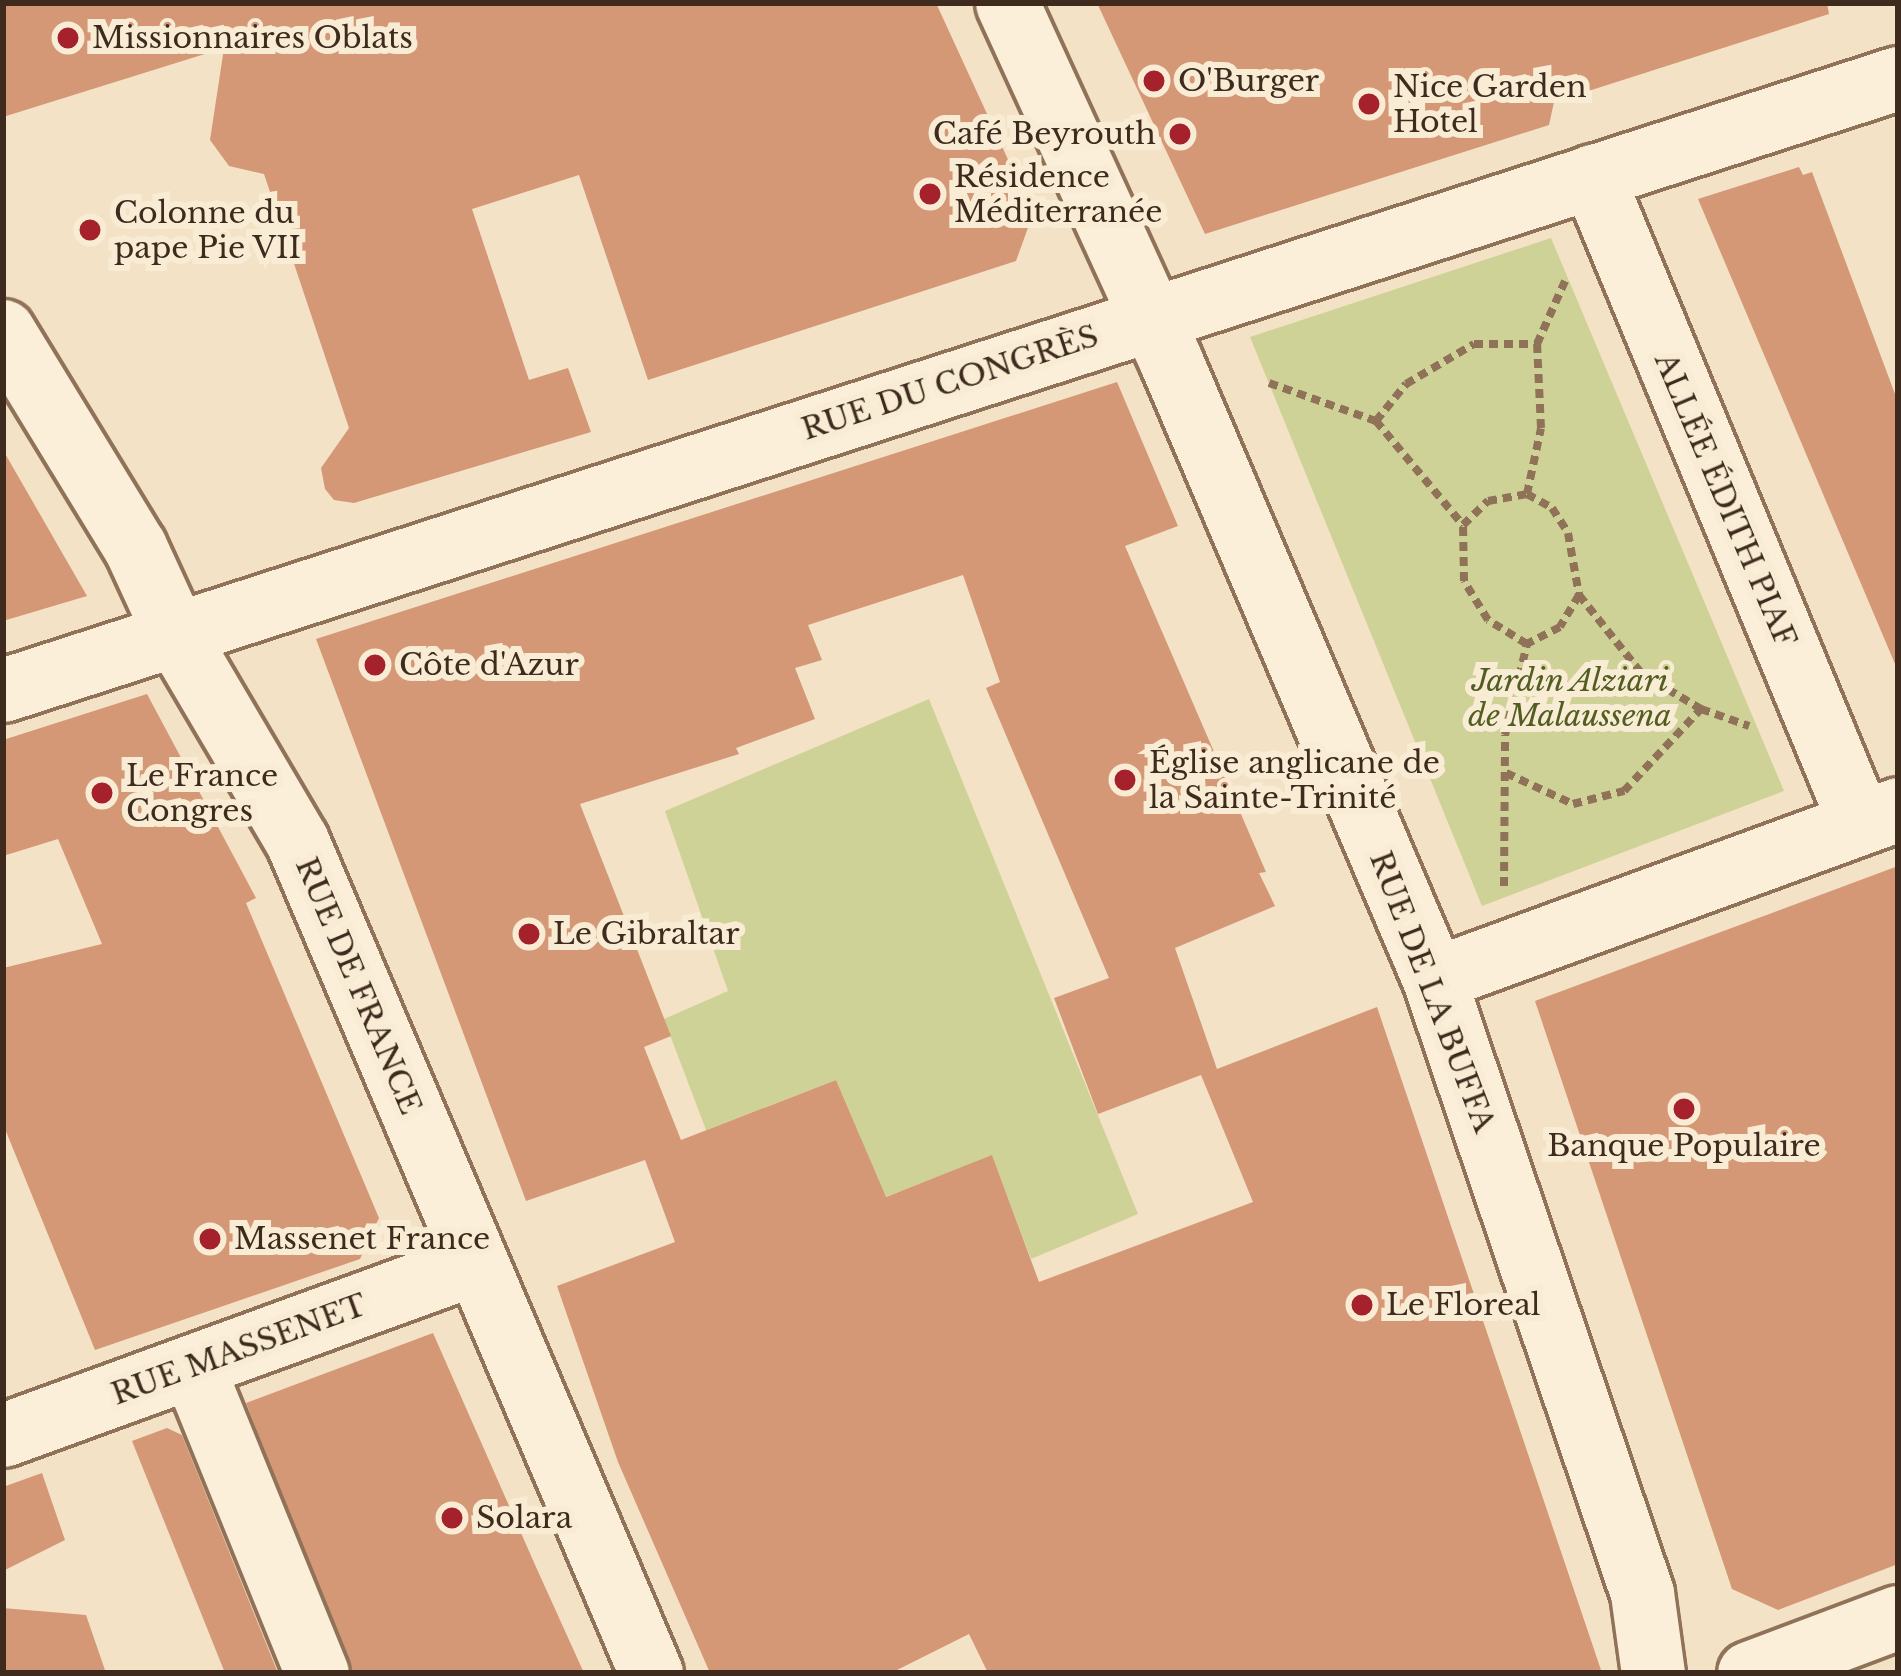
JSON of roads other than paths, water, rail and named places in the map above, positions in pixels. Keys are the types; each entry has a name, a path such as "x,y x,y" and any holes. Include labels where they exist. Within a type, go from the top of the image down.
{"street":[{"name":"RUE DE LA BUFFA","path":"1007,3 1150,317 1434,979 1642,1593 1653,1673"},
{"name":"RUE DU CONGRÈS","path":"3,691 1150,317 1601,200 1898,78"},
{"name":"ALLÉE ÉDITH PIAF","path":"1601,200 1879,816"},
{"name":"RUE DE FRANCE","path":"3,331 135,548 176,634 297,842 651,1673"},
{"path":"1434,979 1879,816"},
{"name":"RUE MASSENET","path":"3,1436 475,1263"},
{"path":"193,1368 317,1673"},
{"path":"1749,1673 1898,1617"}],"place":[{"name":"Missionnaires Oblats","path":"68,38"},
{"name":"O'Burger","path":"1154,81"},
{"name":"Nice Garden Hotel","path":"1369,104"},
{"name":"Café Beyrouth","path":"1180,134"},
{"name":"Résidence Méditerranée","path":"930,194"},
{"name":"Colonne du pape Pie VII","path":"90,230"},
{"name":"Côte d'Azur","path":"375,665"},
{"name":"Église anglicane de la Sainte-Trinité","path":"1125,780"},
{"name":"Le France Congres","path":"102,793"},
{"name":"Le Gibraltar","path":"529,934"},
{"name":"Banque Populaire","path":"1684,1109"},
{"name":"Massenet France","path":"210,1239"},
{"name":"Le Floreal","path":"1362,1305"},
{"name":"Solara","path":"452,1518"}],"park label":[{"name":"Jardin Alziari de Malaussena","path":"1570,698"}]}
